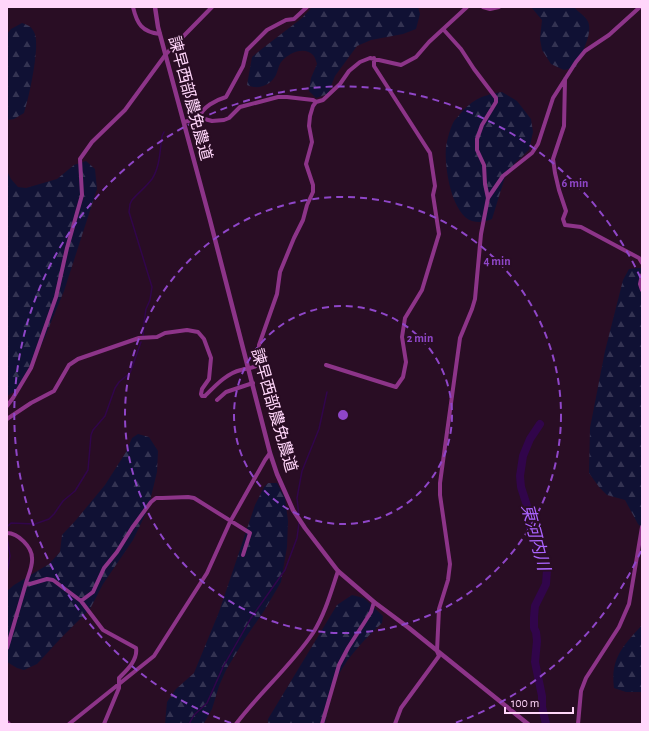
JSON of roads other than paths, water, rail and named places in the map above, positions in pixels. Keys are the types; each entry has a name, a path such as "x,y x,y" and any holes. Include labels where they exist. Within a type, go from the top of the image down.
{"street":[{"path":"133,7 136,17 145,30 149,33 160,34"},
{"name":"諫早西部農免農道","path":"155,7 160,34 253,383 270,453 277,474 293,510 338,571 374,602 409,628 528,724"},
{"path":"7,406 31,368 56,297 67,248 82,195 80,159 92,142 125,110 166,54 212,7"},
{"path":"199,118 200,113 206,108 219,99 226,97 243,66 247,50 267,30 286,20 294,19 307,7"},
{"path":"184,122 199,118 212,121 224,120 229,118 240,107 278,97 307,99 316,102 323,100 340,84 349,71 360,62 374,58 401,65 416,57 466,7"},
{"path":"483,7 490,9 499,7"},
{"path":"488,198 503,176 532,153 538,144 553,98 576,62 585,51 609,35 640,7"},
{"path":"395,724 401,708 439,656 437,651 440,609 448,580 450,564 440,495 440,483 460,338 475,299 481,234 488,198 485,184 484,165 477,150 477,139 482,125 496,102 496,98 461,49 443,29"},
{"path":"326,365 396,387 403,376 406,362 402,336 405,318 422,290 439,234 433,195 435,186 430,153 374,66 374,58"},
{"path":"565,79 564,126 554,159 557,184 566,211 564,219 565,225 580,227 639,258 642,263"},
{"path":"7,419 31,403 54,391 72,362 139,338 157,337 165,333 188,330 198,332 204,339 210,358 209,379 202,389 202,396 205,396 232,373 256,366 259,361 259,345 277,294 280,272 303,220 307,205 314,192 306,164 312,142 309,126 310,116 316,102"},
{"path":"642,275 640,284 642,290"},
{"path":"217,400 226,392 253,383"},
{"path":"69,724 154,656 207,573 231,520 270,453"},
{"path":"81,601 93,592 104,568 117,552 151,502 156,498 194,498 250,532 243,555"},
{"path":"578,724 581,691 586,678 619,627 628,604 642,527"},
{"path":"7,533 12,533 21,539 29,548 33,558 7,648"},
{"path":"236,724 298,652 313,632 324,612 338,571"},
{"path":"26,584 47,579 53,580 81,601 103,630 136,648 137,653 135,658 128,669 119,678 119,688 104,724"},
{"path":"322,724 339,665 371,612 374,602"}],"waterway":[{"path":"143,337 146,309 150,300 152,287 129,212 132,200 150,182 155,174 164,132"},
{"path":"7,527 11,523 35,524 49,519 63,501 75,491 88,470 91,435 93,430 105,416 115,388 119,382 130,373 141,342"},
{"path":"299,517 297,498 302,471 319,429 327,392"},
{"name":"東河内川","path":"540,424 530,439 523,456 520,476 521,487 529,512 530,528 547,570 546,584 535,606 534,617 534,628 537,641 535,662 546,724"},
{"path":"189,724 194,715 207,703 223,667 251,618 285,570 297,538 299,523"},
{"path":"7,537 10,556 7,573"}]}
